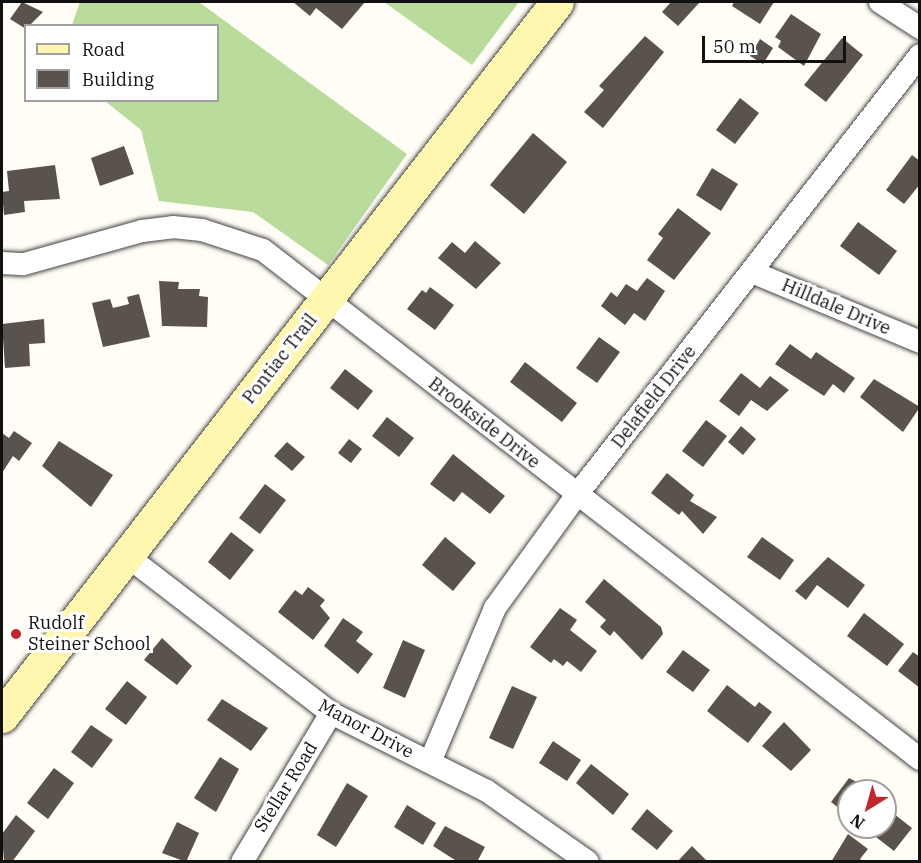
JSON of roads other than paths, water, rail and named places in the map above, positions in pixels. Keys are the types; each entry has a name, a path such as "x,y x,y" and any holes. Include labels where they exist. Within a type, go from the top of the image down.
{"main road":[{"name":"Pontiac Trail","path":"2,716 557,2"}],"street":[{"path":"880,2 920,28"},
{"name":"Delafield Drive","path":"430,762 495,608 576,496 920,56"},
{"name":"Brookside Drive","path":"2,264 24,264 142,231 187,227 263,250 327,298 576,496 920,759"},
{"name":"Hilldale Drive","path":"752,272 920,342"},
{"name":"Manor Drive","path":"127,556 331,713 487,791 588,861"},
{"name":"Stellar Road","path":"242,861 331,713"}],"place":[{"name":"Rudolf Steiner School","path":"16,634"}]}
